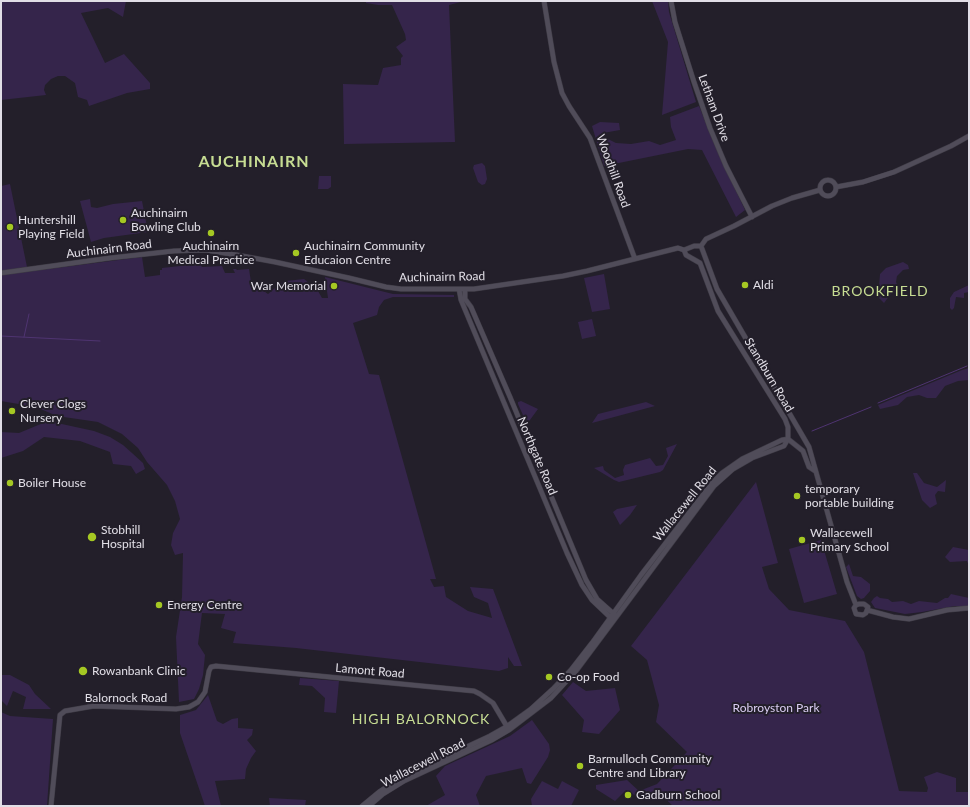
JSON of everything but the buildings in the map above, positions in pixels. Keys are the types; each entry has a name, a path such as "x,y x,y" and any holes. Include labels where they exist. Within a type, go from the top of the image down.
{"street":[{"name":"Woodhill Road","path":"544,1 554,62 562,93 590,138 635,260"},
{"name":"Letham Drive","path":"671,1 675,22 684,52 710,128 726,166 752,217"},
{"path":"836,187 863,182 894,172 951,146 969,136"},
{"path":"827,180 831,180 836,187 836,191 830,196 826,196 820,190 820,186 827,180"},
{"name":"Auchinairn Road","path":"1,273 118,257 174,251 200,250 229,253 268,260 386,287 401,289 474,289 552,278 635,260 678,248 684,250 694,246 701,246 706,239 772,206 792,198 820,190"},
{"path":"701,246 717,289 802,432 809,447 847,582 856,605 854,608 856,614 863,615 867,610"},
{"name":"Standburn Road","path":"684,250 686,255 700,263 718,311 788,427 788,439"},
{"name":"Northgate Road","path":"459,289 461,300 567,553 582,585 592,600 613,617"},
{"name":"Northgate Road","path":"465,289 465,299 471,307 510,397 586,580 597,599 613,617"},
{"path":"788,439 803,450 810,467 815,471"},
{"name":"Wallacewell Road","path":"369,806 383,794 404,781 492,740 531,709 571,670 613,617 646,568 718,477 733,464 754,452 782,440 788,439"},
{"path":"856,605 864,604 868,607 867,610"},
{"path":"867,610 909,619 947,610 969,608"},
{"name":"Lamont Road","path":"211,667 216,666 474,691 493,704 507,728"},
{"name":"Balornock Road","path":"51,806 60,715 65,711 94,706 176,709 189,707 198,702 206,692 211,667"},
{"name":"Wallacewell Road","path":"362,806 379,792 402,777 507,728"}],"green space":[{"path":"1,1 126,1 123,17 108,8 81,13 105,63 124,54 150,83 150,89 127,93 89,106 87,100 78,97 75,83 65,76 58,76 51,79 45,85 44,90 46,95 1,100"},
{"path":"366,1 465,1 449,5 455,142 344,144 343,84 378,85 383,68 401,65 401,58 403,56 396,47 406,40 405,34 392,5 378,5 366,3"},
{"path":"652,1 668,1 669,12 696,102 662,115 668,42"},
{"path":"699,106 714,143 745,210 736,217 702,150 688,149 604,166 592,126 600,122 619,123 620,130 603,133 604,137 616,143 631,144 649,141 660,145 676,140 671,127 670,117"},
{"path":"482,163 485,166 487,179 485,184 482,185 478,182 473,168 474,165"},
{"path":"319,176 331,176 331,187 328,189 318,189"},
{"name":"Huntershill Playing Field","path":"10,184 27,267 1,271 1,186"},
{"name":"Auchinairn Bowling Club","path":"90,199 91,207 97,208 113,204 142,201 148,232 104,238 91,242 80,201"},
{"path":"142,257 145,277 160,275 160,270 162,270 162,268 200,264 202,267 222,266 225,273 235,273 233,269 249,269 251,282 268,294 281,283 304,279 309,283 314,284 322,298 328,298 325,277 393,294 454,295 454,297 393,297 384,300 379,307 377,315 353,323 369,374 379,375 436,579 430,579 434,587 444,586 446,597 468,611 492,618 488,603 474,597 470,587 493,589 522,666 514,666 508,657 508,668 499,671 296,648 233,643 236,632 221,628 225,614 202,613 198,644 205,655 203,675 194,699 179,702 176,637 182,597 183,553 175,555 171,545 173,533 180,519 175,501 167,485 147,462 138,448 122,434 98,422 57,416 36,407 1,401 1,275"},
{"path":"903,262 908,265 909,269 903,270 897,276 896,282 899,289 890,295 884,303 876,295 879,286 880,274 886,268"},
{"path":"604,274 610,309 592,312 584,278"},
{"path":"969,285 969,292 964,293 964,298 956,297 954,308 952,310 950,308 950,298 954,292"},
{"path":"592,319 596,336 582,339 578,322"},
{"path":"969,368 969,380 958,381 945,386 936,398 927,398 919,395 907,397 898,405 880,409 878,405 962,370"},
{"path":"521,401 538,409 527,424 518,404 518,402"},
{"path":"646,402 655,406 592,423 598,414"},
{"path":"48,421 94,431 110,437 123,445 143,463 145,469 136,474 131,466 113,464 110,452 80,441 44,437 23,451 1,458 1,432 19,433"},
{"path":"677,444 663,470 660,472 619,482 594,468 603,466 604,470 615,478 624,475 623,470 625,465 650,458 656,466 663,465 668,456 666,448"},
{"path":"913,473 917,473 924,483 937,487 946,480 945,492 938,491 935,495 937,504 930,508 922,500"},
{"name":"Robroyston Park","path":"756,482 778,563 762,567 769,589 789,610 845,621 864,652 899,791 927,792 928,788 924,777 937,772 956,778 956,792 969,792 969,806 673,806 658,792 641,799 626,790 615,801 596,789 596,785 627,780 639,791 657,784 687,752 656,722 659,705 647,660 631,646"},
{"path":"637,505 620,525 613,512 617,509"},
{"path":"821,540 837,594 804,603 789,549"},
{"path":"953,547 969,550 969,566 967,561 950,562 945,557"},
{"path":"849,564 853,576 861,577 870,584 870,591 864,598 861,599 857,596 846,567"},
{"path":"951,594 969,598 969,606 955,606 905,614 875,608 871,602 877,596 888,599 892,602 903,601 911,604 919,601 937,603 945,598 948,598"},
{"path":"1,675 10,675 29,685 35,694 51,709 23,709 26,697 13,691 7,706 1,700"},
{"path":"300,678 339,681 336,713 324,712 325,698 312,686 299,685"},
{"path":"573,682 586,691 615,688 620,710 599,734 582,732 584,720 562,695"},
{"path":"208,695 217,721 223,724 232,719 238,718 238,728 253,729 252,735 247,740 256,751 246,769 245,779 215,781 221,806 205,806 180,733 180,715 196,710"},
{"path":"1,712 10,716 53,719 47,806 1,806"},
{"path":"532,720 549,744 550,750 548,757 531,784 527,783 522,768 486,776 476,795 480,806 426,806 445,795 436,776 445,766 510,736"},
{"path":"542,781 558,789 562,781 579,790 571,806 532,806 531,799"},
{"path":"269,798 306,800 305,806 270,806"}],"waterway":[{"path":"24,337 29,314"},
{"path":"1,336 100,341"},
{"path":"878,403 967,366"},
{"path":"812,431 871,407"}],"place":[{"name":"Auchinairn Bowling Club","path":"123,220"},
{"name":"Huntershill Playing Field","path":"10,227"},
{"name":"Auchinairn Medical Practice","path":"211,233"},
{"name":"Auchinairn Community Educaion Centre","path":"296,253"},
{"name":"Aldi","path":"745,285"},
{"name":"War Memorial","path":"334,286"},
{"name":"Clever Clogs Nursery","path":"12,411"},
{"name":"Boiler House","path":"10,483"},
{"name":"temporary portable building","path":"797,496"},
{"name":"Stobhill Hospital","path":"92,537"},
{"name":"Wallacewell Primary School","path":"802,540"},
{"name":"Energy Centre","path":"159,605"},
{"name":"Rowanbank Clinic","path":"83,671"},
{"name":"Co-op Food","path":"549,677"},
{"name":"Barmulloch Community Centre and Library","path":"580,766"},
{"name":"Gadburn School","path":"628,795"}],"district":[{"name":"AUCHINAIRN","path":"254,162"},
{"name":"BROOKFIELD","path":"880,291"},
{"name":"HIGH BALORNOCK","path":"421,719"}]}
